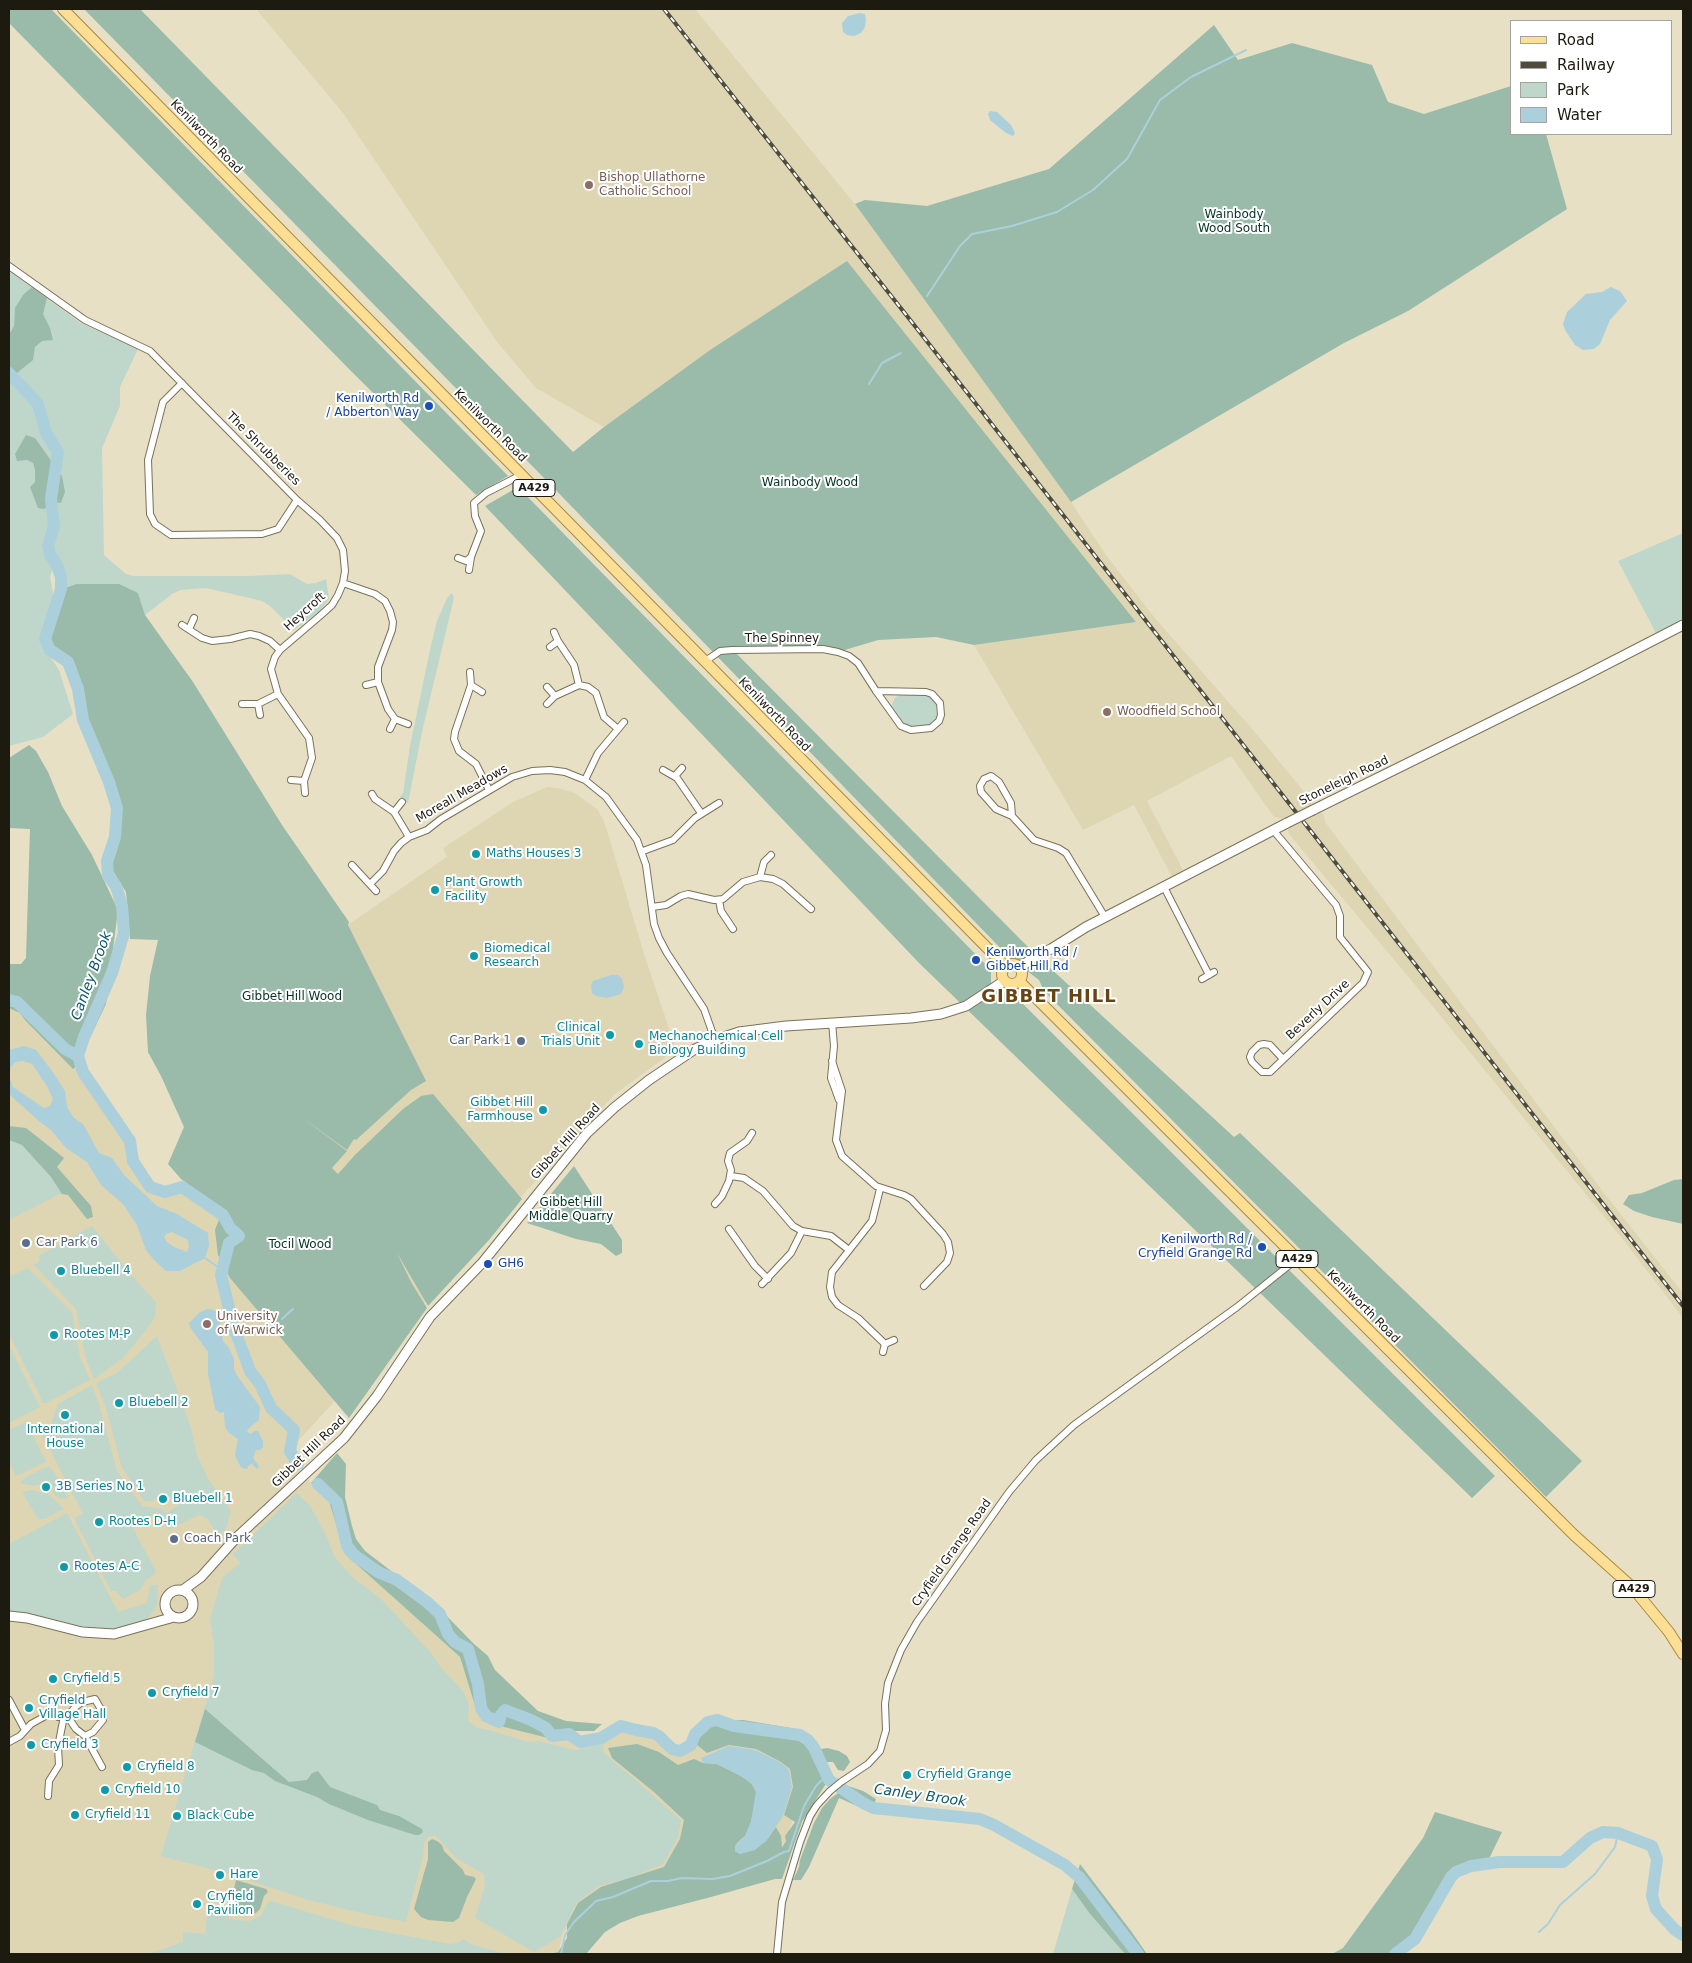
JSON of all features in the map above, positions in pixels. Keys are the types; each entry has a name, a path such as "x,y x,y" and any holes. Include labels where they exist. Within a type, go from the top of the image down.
{"main road":[{"name":"Kenilworth Road","path":"63,9 704,662 1006,966"},
{"path":"1013,964 1020,968 1023,975 1020,982 1013,984 1004,981 1002,973 1006,966 1013,964"},
{"name":"Kenilworth Road","path":"1020,982 1574,1535 1632,1586 1669,1632 1683,1654"}],"street":[{"name":"The Shrubberies","path":"9,266 85,320 150,351 182,383 297,500 278,529 262,534 171,535 155,524 150,514 148,460 163,402 182,383"},
{"path":"469,570 471,557 481,530 475,516 474,503 486,493 521,475"},
{"name":"Heycroft","path":"297,500 320,520 336,538 344,558 345,571 343,583 332,605 280,650 274,657 271,669 278,694 310,738 312,758 304,781 305,793"},
{"path":"458,558 466,561 471,557"},
{"path":"343,583 376,594 385,601 390,611 393,622 392,630 378,667 378,682 388,709 395,719 408,724"},
{"path":"190,629 194,618"},
{"path":"182,624 202,638 212,641 250,634 270,641 280,650"},
{"name":"Stoneleigh Road","path":"1020,968 1036,955 1105,917 1287,823 1683,625"},
{"path":"554,632 558,642 574,665 579,685"},
{"path":"550,647 558,642"},
{"name":"The Spinney","path":"704,662 720,651 732,650 823,650 838,652 849,656 858,663 876,691 898,722 906,729 931,728 939,721 941,715 940,703 932,694 926,692 876,691"},
{"path":"470,672 471,685 454,739 459,751 476,764 489,790"},
{"path":"366,685 378,682"},
{"path":"471,685 482,692"},
{"path":"547,704 555,696 579,685 588,686 594,690 604,717 618,729"},
{"path":"547,688 555,696"},
{"path":"242,704 258,704 278,694"},
{"path":"258,704 260,715"},
{"path":"390,729 395,719"},
{"path":"585,780 598,753 624,722"},
{"path":"675,776 682,768"},
{"name":"Moreall Meadows","path":"370,884 383,871 397,846 409,837 427,830 441,819 512,777 532,771 557,770 585,780 612,803 637,840 648,874 652,907 659,938 704,1009 716,1040"},
{"path":"663,770 675,776 702,813"},
{"path":"1012,816 1011,803 1000,782 991,776 984,779 980,786 981,792 999,811 1012,816 1034,840 1053,846 1066,854 1105,917"},
{"path":"291,780 304,781"},
{"name":"Moreall Meadows","path":"372,794 375,799 394,812 409,837"},
{"name":"Moreall Meadows","path":"394,812 402,802"},
{"path":"642,851 673,840 702,813 719,803"},
{"name":"Beverly Drive","path":"1274,830 1336,905 1340,916 1340,937 1368,972 1363,983 1270,1072 1265,1073 1252,1062 1250,1057 1259,1045 1264,1044 1270,1046 1283,1059"},
{"path":"760,877 764,862 771,855"},
{"path":"352,864 376,891"},
{"path":"652,907 666,905 688,894 719,900 728,896 744,882 760,877 779,881 811,909"},
{"path":"1164,887 1212,974 1202,980"},
{"path":"794,904 799,898"},
{"path":"719,900 721,911 733,929"},
{"name":"Gibbet Hill Road","path":"183,1590 201,1577 235,1539 344,1438 377,1396 430,1317 499,1244 587,1133 614,1107 649,1080 695,1049 738,1032 760,1028 832,1022 911,1018 954,1011 966,1006 1004,981"},
{"path":"832,1022 834,1046 832,1061 841,1084 841,1103 836,1129 839,1149 846,1161 880,1189 904,1195 911,1199 948,1242 950,1253 946,1262 924,1286"},
{"path":"715,1204 722,1196 730,1176 728,1161 730,1154 747,1140 752,1133"},
{"path":"730,1176 744,1178 763,1191 790,1224 802,1231 828,1234 849,1250"},
{"path":"880,1189 872,1221 830,1276 830,1287 832,1297 842,1308 858,1318 885,1344"},
{"path":"729,1229 755,1266 768,1279"},
{"path":"762,1284 791,1253 802,1231"},
{"name":"Cryfield Grange Road","path":"777,1954 782,1902 800,1842 813,1810 830,1791 868,1764 880,1750 884,1742 886,1730 885,1704 888,1683 901,1650 917,1622 963,1556 1026,1471 1074,1425 1237,1307 1297,1259"},
{"path":"885,1344 894,1340"},
{"path":"883,1352 885,1344"},
{"name":"Gibbet Hill Road","path":"192,1599 201,1577"},
{"path":"9,1616 27,1618 82,1632 122,1633 174,1617 182,1618 191,1612 193,1603 190,1595 183,1590 176,1589 170,1592 151,1623"},
{"path":"164,1604 167,1612 174,1617"},
{"path":"48,1796 49,1781 59,1765 58,1748 66,1716 75,1706 95,1699 103,1713 103,1720 93,1732 85,1736"},
{"path":"9,1700 25,1730"},
{"path":"9,1742 20,1736 31,1724 49,1714 54,1714 58,1717 66,1716"},
{"path":"66,1716 76,1729 85,1736 102,1767"}],"shaded area":[{"name":"Bishop Ullathorne Catholic School","path":"256,9 695,9 855,204 1071,502 1106,555 1154,617 1260,738 1314,804 1311,807 1320,811 1324,816 1325,822 1604,1193 1683,1293 1683,1318 1628,1246 1289,834 1285,819 1274,817 1231,756 1147,801 1183,870 1172,877 1134,805 1083,830 974,645 1136,622 847,262 710,350 604,427 536,388 497,342 343,113"},
{"name":"University of Warwick","path":"547,787 575,793 597,809 604,821 646,960 675,1046 667,1056 614,1095 290,1450 294,1466 329,1501 345,1554 460,1657 476,1709 484,1720 552,1739 567,1738 580,1744 602,1740 621,1731 635,1733 651,1736 670,1751 681,1753 692,1748 698,1736 710,1726 798,1740 799,1801 786,1840 776,1852 579,1913 563,1934 558,1954 9,1954 9,1006 22,1011 72,1060 125,1142 131,1165 148,1191 170,1197 182,1190 349,924 447,857 443,848 513,802"}],"green space":[{"path":"9,9 51,9 508,476 476,495 350,370 9,23"},
{"name":"Wainbody Wood","path":"84,9 140,9 573,452 604,427 710,350 847,261 1136,622 974,645 936,637 878,640 838,652 733,650 1036,955 1234,1137 1240,1133 1582,1461 1546,1497 1044,991 1039,980 1010,958 543,477"},
{"name":"Wainbody Wood South","path":"1214,25 1238,60 1292,43 1372,65 1388,102 1424,114 1510,86 1510,135 1546,135 1567,209 1408,311 1344,343 1071,502 855,204 865,200 927,206 1049,169"},
{"path":"9,271 81,323 138,349 120,387 120,406 102,448 104,555 126,574 133,576 290,574 307,584 326,579 329,599 318,613 294,630 270,606 262,601 206,588 181,590 172,594 145,615 138,593 76,584 63,589 61,568 56,561 50,576 54,599 40,641 59,670 73,714 43,737 9,746"},
{"path":"32,287 47,298 43,314 50,328 53,340 42,341 35,347 33,360 17,373 9,369 9,335 14,326 15,308 23,295"},
{"path":"26,435 35,438 62,476 65,492 61,503 53,502 44,509 38,508 30,487 35,482 33,463 27,460 17,461 15,454"},
{"path":"518,487 991,970 991,985 1001,994 1011,992 1495,1476 1472,1498 919,963 485,506"},
{"path":"1683,533 1683,619 1656,633 1618,561"},
{"path":"76,584 119,584 138,593 145,615 193,682 282,825 349,922 348,925 426,1081 411,1090 356,1140 354,1139 347,1150 300,1116 347,1151 332,1168 338,1174 403,1109 421,1096 433,1094 522,1199 489,1240 428,1306 397,1253 411,1282 427,1308 349,1418 230,1278 218,1255 215,1230 222,1212 181,1179 168,1164 184,1127 148,1052 146,1015 150,976 158,940 130,939 126,892 111,868 117,850 120,829 120,807 112,780 85,717 81,690 71,659 52,649 46,638 63,589"},
{"path":"452,593 454,598 422,732 408,803 400,797 403,793 410,746 431,645 437,621 447,598"},
{"path":"900,694 932,697 938,705 936,720 928,726 912,727 903,724 891,706 895,698"},
{"path":"29,745 36,751 48,772 62,806 92,855 118,910 106,1004 82,1060 73,1069 20,1013 9,1008 9,964 21,964 26,958 30,829 9,828 9,758"},
{"path":"9,1126 26,1128 64,1158 57,1167 91,1206 93,1217 87,1219 68,1195 62,1194 51,1177 22,1145 9,1140"},
{"path":"9,1140 22,1145 51,1177 62,1194 9,1220"},
{"name":"Gibbet Hill Middle Quarry","path":"574,1166 622,1240 622,1253 616,1256 601,1244 576,1239 527,1223"},
{"path":"1683,1179 1683,1224 1634,1211 1623,1204 1629,1195 1642,1193 1674,1180"},
{"path":"92,1226 132,1276 156,1302 155,1317 147,1329 123,1358 94,1379 85,1356 76,1309 34,1265 40,1261 38,1256"},
{"path":"28,1268 72,1312 80,1357 90,1380 46,1403 43,1403 9,1334 9,1277"},
{"path":"157,1336 190,1424 197,1455 208,1479 231,1511 226,1528 218,1536 207,1518 199,1515 168,1530 157,1512 132,1527 156,1571 154,1575 146,1580 140,1590 123,1599 116,1591 111,1591 74,1518 83,1514 42,1434 53,1428 52,1421 58,1404 92,1385 117,1471 142,1506 162,1509 167,1513 181,1503 175,1496 145,1502 122,1468 106,1408 96,1383 117,1373"},
{"path":"9,1345 40,1407 9,1423"},
{"path":"26,1422 46,1462 16,1476 9,1464 9,1430"},
{"path":"337,1453 346,1464 345,1497 352,1526 356,1539 365,1551 436,1605 488,1656 495,1670 538,1711 566,1721 602,1724 594,1731 559,1731 552,1739 484,1720 476,1709 460,1657 345,1554 329,1501 311,1483"},
{"path":"50,1467 68,1499 58,1498 48,1483 33,1486 20,1483 26,1477"},
{"path":"32,1490 48,1494 64,1509 44,1519 38,1519 22,1492"},
{"path":"297,1493 310,1506 326,1535 334,1556 351,1576 382,1600 463,1691 469,1705 468,1720 475,1727 528,1742 538,1741 575,1750 604,1743 603,1752 681,1820 678,1837 663,1864 630,1878 599,1886 577,1902 560,1937 534,1952 475,1918 485,1886 484,1874 457,1859 435,1835 428,1837 424,1843 423,1856 406,1922 305,1899 230,1874 161,1856 214,1676 214,1644 210,1619 222,1578 240,1563 233,1554"},
{"path":"67,1513 118,1612 147,1603 150,1585 158,1585 157,1605 150,1616 144,1621 121,1629 85,1629 33,1615 9,1612 9,1544"},
{"path":"205,1709 289,1782 307,1780 312,1773 318,1771 330,1787 377,1805 380,1810 399,1816 422,1829 423,1832 415,1835 368,1820 275,1781 264,1773 252,1770 195,1742"},
{"path":"725,1720 743,1720 791,1728 809,1734 821,1749 827,1748 839,1751 847,1756 850,1762 844,1771 838,1770 833,1762 827,1762 826,1772 833,1778 827,1782 802,1822 782,1879 775,1879 638,1916 620,1923 605,1932 586,1954 550,1954 558,1952 567,1938 567,1924 578,1903 601,1887 664,1867 680,1839 684,1820 654,1792 612,1758 608,1748 637,1744 659,1752 678,1765 694,1759 703,1763 717,1764 741,1776 752,1784 756,1792 751,1822 745,1836 735,1846 735,1851 740,1854 766,1841 776,1827 781,1836 782,1847 786,1841 785,1836 795,1822 784,1815 793,1787 790,1769 756,1749 729,1745 707,1753 697,1745 698,1736 710,1726 717,1725"},
{"path":"848,1786 863,1791 876,1799 873,1808 864,1809 839,1798 809,1867 801,1880 793,1880 814,1823 822,1808 830,1799"},
{"path":"1435,1812 1502,1832 1487,1863 1471,1866 1451,1877 1415,1939 1395,1954 1332,1954 1343,1948 1423,1838"},
{"path":"432,1839 442,1845 444,1851 463,1870 465,1875 476,1879 459,1918 453,1922 428,1920 421,1917 414,1909 428,1859 428,1842"},
{"path":"1080,1864 1147,1954 1125,1954 1090,1914 1072,1889"},
{"path":"236,1880 266,1889 268,1892 256,1913 238,1915 232,1909 231,1903"},
{"path":"1072,1889 1090,1914 1125,1954 1053,1954"},
{"path":"271,1901 354,1926 450,1944 460,1942 463,1939 471,1944 506,1954 149,1954 183,1942 183,1932 205,1934 208,1907 226,1911 229,1918 234,1920 249,1921 261,1916 268,1902"}],"water":[{"path":"860,13 865,14 865,27 861,33 854,36 847,35 843,32 842,23 848,16"},
{"path":"990,111 997,112 1011,125 1015,133 1013,136 1006,133 990,120 988,114"},
{"path":"1611,287 1620,291 1627,301 1610,320 1600,344 1594,349 1583,350 1575,345 1565,330 1563,324 1567,312 1586,294 1602,292"},
{"path":"611,975 618,975 622,979 624,987 621,994 607,998 596,996 592,993 591,986 593,981"},
{"path":"24,1046 36,1050 65,1091 67,1107 74,1118 83,1124 99,1153 112,1158 124,1175 157,1206 177,1214 208,1233 209,1245 205,1258 180,1271 166,1271 154,1260 146,1250 137,1225 123,1204 101,1185 87,1162 66,1148 51,1130 10,1095 9,1093 9,1076 9,1050","holes":["23,1061 32,1064 47,1086 53,1099 50,1106 44,1108 13,1087 9,1076 11,1067 15,1062","172,1232 188,1240 187,1252 167,1242 164,1237"]},
{"path":"207,1309 218,1313 223,1341 234,1359 236,1374 260,1407 259,1420 247,1432 251,1434 254,1431 258,1431 263,1441 263,1447 260,1450 256,1450 253,1458 259,1466 257,1469 252,1464 247,1469 242,1468 239,1464 235,1455 238,1439 229,1433 225,1427 224,1412 220,1413 215,1409 208,1374 208,1352 189,1323 199,1313"},
{"path":"729,1746 755,1750 780,1762 789,1770 792,1787 783,1816 766,1841 755,1850 740,1854 735,1851 735,1846 745,1836 751,1822 756,1792 752,1784 741,1776 717,1764 703,1763 701,1758"}],"waterway":[{"path":"927,296 960,246 972,234 1012,226 1057,212 1093,190 1127,159 1160,100 1191,77 1246,50"},
{"path":"869,384 882,363 901,353"},
{"name":"Canley Brook","path":"9,373 38,404 46,433 58,452 51,499 54,526 48,546 50,555 57,565 61,577 61,589 45,639 50,650 68,662 78,689 83,720 109,782 117,808 115,837 107,861 108,876 116,886 122,906 124,933 112,973 84,1037 78,1056 83,1072 130,1141 133,1161 150,1187 165,1192 182,1187 223,1215 230,1228 239,1236 229,1243 221,1275 233,1325 250,1371 260,1384 271,1408 294,1430 290,1451 298,1464"},
{"path":"9,1000 17,1002 65,1049 78,1056"},
{"path":"205,1258 222,1270"},
{"path":"282,1319 293,1309"},
{"name":"Canley Brook","path":"318,1484 337,1502 347,1546 354,1555 378,1572 397,1580 427,1602 440,1614 448,1634 455,1642 468,1649 478,1684 481,1708 486,1716 499,1722 505,1710 546,1728 552,1736 569,1734 580,1742 601,1738 621,1726 653,1733 659,1736 672,1749 680,1751 691,1745 695,1734 708,1722 717,1720 734,1726 800,1735 808,1740 814,1748 829,1780 873,1808 980,1819 1065,1865 1080,1878 1138,1954"},
{"path":"561,1954 565,1935 574,1922 596,1901 613,1897 651,1881 668,1881 682,1878 712,1879 730,1876 789,1851 804,1806 816,1786 823,1779 829,1780"},
{"name":"Canley Brook","path":"1395,1954 1415,1939 1451,1877 1456,1872 1471,1866 1499,1862 1563,1862 1590,1838 1603,1832 1618,1833 1652,1846 1657,1859 1652,1896 1656,1909 1675,1930 1683,1935"},
{"path":"1539,1932 1548,1924 1560,1905 1595,1874 1615,1847 1618,1833"}],"railway":[{"path":"664,9 1683,1306"}],"place":[{"name":"Bishop Ullathorne Catholic School","path":"589,185"},
{"name":"Kenilworth Rd / Abberton Way","path":"429,406"},
{"name":"Woodfield School","path":"1107,712"},
{"name":"Maths Houses 3","path":"476,854"},
{"name":"Plant Growth Facility","path":"435,890"},
{"name":"Biomedical Research","path":"474,956"},
{"name":"Kenilworth Rd / Gibbet Hill Rd","path":"976,960"},
{"name":"Clinical Trials Unit","path":"610,1035"},
{"name":"Car Park 1","path":"521,1041"},
{"name":"Mechanochemical Cell Biology Building","path":"639,1044"},
{"name":"Gibbet Hill Farmhouse","path":"543,1110"},
{"name":"Car Park 6","path":"26,1243"},
{"name":"Kenilworth Rd / Cryfield Grange Rd","path":"1262,1247"},
{"name":"GH6","path":"488,1264"},
{"name":"Bluebell 4","path":"61,1271"},
{"name":"University of Warwick","path":"207,1324"},
{"name":"Rootes M-P","path":"54,1335"},
{"name":"Bluebell 2","path":"119,1403"},
{"name":"International House","path":"65,1415"},
{"name":"3B Series No 1","path":"46,1487"},
{"name":"Bluebell 1","path":"163,1499"},
{"name":"Rootes D-H","path":"99,1522"},
{"name":"Coach Park","path":"174,1539"},
{"name":"Rootes A-C","path":"64,1567"},
{"name":"Cryfield 5","path":"53,1679"},
{"name":"Cryfield 7","path":"152,1693"},
{"name":"Cryfield Village Hall","path":"29,1708"},
{"name":"Cryfield 3","path":"31,1745"},
{"name":"Cryfield 8","path":"127,1767"},
{"name":"Cryfield Grange","path":"907,1775"},
{"name":"Cryfield 10","path":"105,1790"},
{"name":"Cryfield 11","path":"75,1815"},
{"name":"Black Cube","path":"177,1816"},
{"name":"Hare","path":"220,1875"},
{"name":"Cryfield Pavilion","path":"197,1904"}],"district":[{"name":"GIBBET HILL","path":"1049,997"}],"park label":[{"name":"Gibbet Hill Wood","path":"292,997"},
{"name":"Tocil Wood","path":"300,1245"}]}
